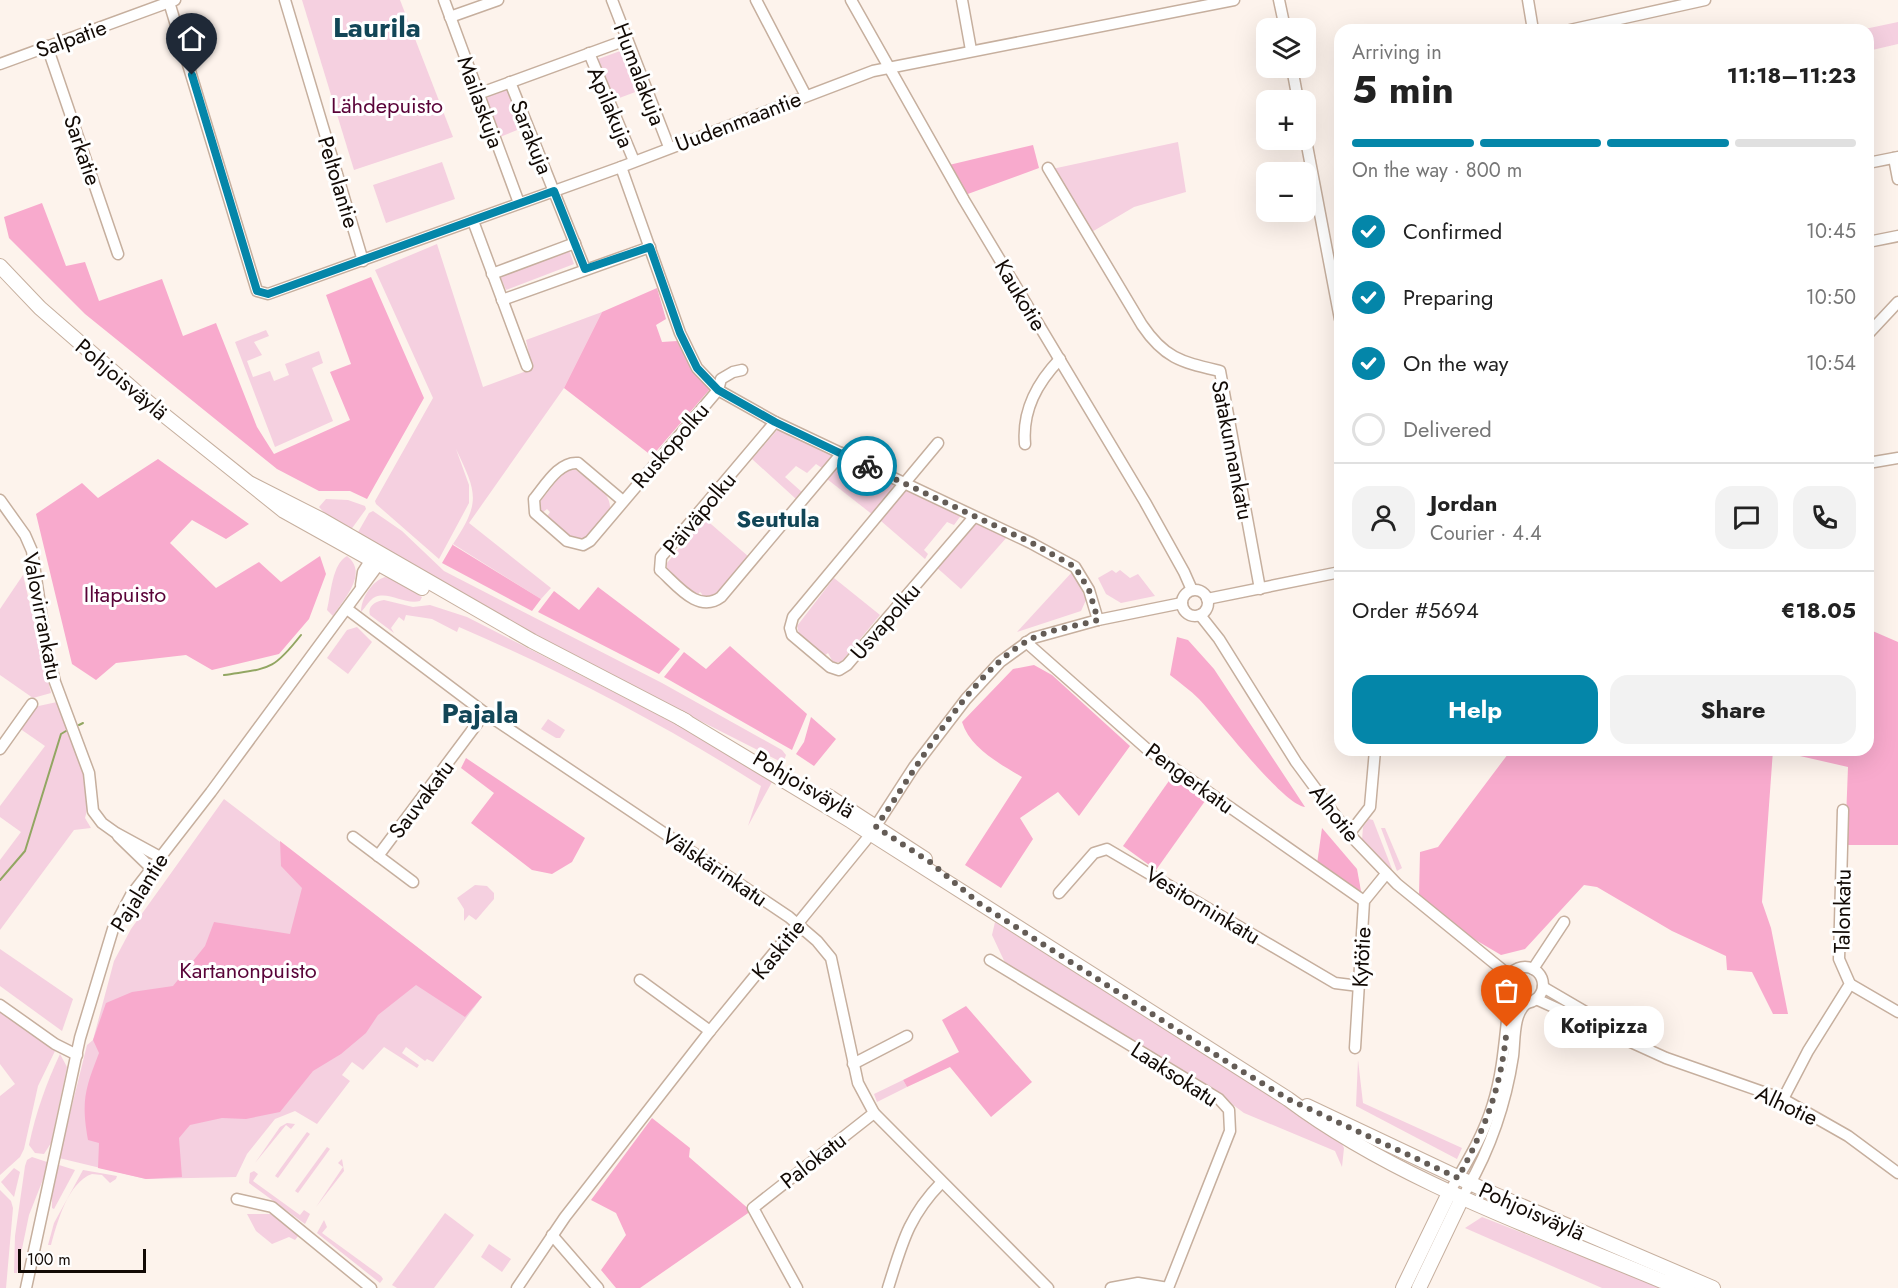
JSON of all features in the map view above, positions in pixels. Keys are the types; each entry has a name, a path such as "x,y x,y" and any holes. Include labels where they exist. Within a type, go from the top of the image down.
{"main road":[{"name":"Pohjoisväylä","path":"0,266 40,308 107,367 284,511 680,718 873,831 980,904 1288,1099 1353,1143 1456,1194 1662,1281 1688,1288"},
{"name":"Pohjoisväylä","path":"1288,1099 1464,1180 1713,1288"},
{"path":"1420,1286 1456,1194"},
{"path":"1403,1288 1456,1194"}],"street":[{"name":"Peltolantie","path":"285,0 363,261"},
{"name":"Mailaskuja","path":"444,0 519,203"},
{"path":"450,17 485,2 498,0"},
{"name":"Humalakuja","path":"612,0 669,147"},
{"path":"756,0 806,96"},
{"name":"Kaukotie","path":"851,0 888,68 1145,502 1192,590"},
{"path":"962,0 971,50"},
{"name":"Uudenmaantie","path":"172,1 257,291 268,294 888,68 1234,0"},
{"path":"1279,0 1283,18"},
{"path":"1528,0 1532,24"},
{"path":"1594,24 1682,2 1705,0"},
{"name":"Salpatie","path":"0,64 172,1"},
{"path":"478,94 626,40"},
{"name":"Sarkatie","path":"47,46 118,254"},
{"name":"Apilakuja","path":"588,53 634,161"},
{"name":"Sarakuja","path":"510,82 585,269"},
{"path":"1308,150 1334,266"},
{"path":"1874,163 1896,158 1898,178"},
{"path":"621,166 680,333 697,368 718,390 775,422 1075,567 1089,590 1098,620"},
{"name":"Satakunnankatu","path":"1048,168 1142,326 1157,346 1175,359 1220,371 1260,589"},
{"path":"473,221 527,366"},
{"path":"1874,241 1898,236"},
{"path":"492,274 575,243"},
{"path":"502,300 650,247"},
{"path":"1874,328 1898,302"},
{"path":"1025,444 1024,429 1029,405 1044,376 1059,359"},
{"name":"Ruskopolku","path":"623,501 578,463 571,462 562,466 534,499 533,506 535,513 567,541 584,545 623,501 718,390 721,379 742,370"},
{"name":"Päiväpolku","path":"775,422 661,557 660,570 699,603 712,603 721,597 842,453"},
{"path":"904,485 938,442"},
{"path":"1874,462 1898,458"},
{"name":"Usvapolku","path":"904,485 793,617 790,628 792,636 830,667 839,670 847,665 974,517"},
{"name":"Valovirrankatu","path":"0,500 26,535 32,551 46,645 55,682 89,773 93,811 102,823 160,857"},
{"name":"Pajalantie","path":"26,1288 77,1055 113,929 131,895 347,609 377,558"},
{"path":"1207,599 1334,573"},
{"path":"1192,590 1200,591 1207,599 1207,608 1200,615 1188,614 1182,603 1185,594 1192,590"},
{"name":"Kaskitie","path":"517,1288 552,1235 710,1031 873,831 914,767 966,699 1000,662 1026,642 1056,631 1182,603"},
{"name":"Välskärinkatu","path":"347,609 485,712 798,924 831,958 858,1083 874,1113 941,1183 1048,1288"},
{"name":"Alhotie","path":"1200,615 1219,639 1296,762 1349,834 1386,874 1510,976"},
{"name":"Pengerkatu","path":"1026,642 1148,750 1364,901"},
{"path":"0,749 32,704"},
{"name":"Sauvakatu","path":"378,856 485,712"},
{"path":"1349,834 1370,807 1374,756"},
{"name":"Talonkatu","path":"1783,1099 1808,1051 1850,984 1839,959 1843,810"},
{"name":"Valovirrankatu","path":"117,833 118,838 152,868"},
{"name":"Sauvakatu","path":"353,837 412,882"},
{"name":"Vesitorninkatu","path":"1059,893 1094,853 1107,849 1335,983 1359,986"},
{"name":"Kytötie","path":"1355,1048 1364,901 1386,874"},
{"path":"1533,969 1564,922"},
{"name":"Laaksokatu","path":"990,960 1219,1099 1228,1110 1230,1131 1168,1288"},
{"path":"1456,1194 1464,1180 1501,1110 1511,1071 1519,1014 1543,987 1541,977 1533,969 1520,968 1510,976 1503,1060 1493,1104 1464,1180"},
{"path":"640,980 710,1031"},
{"path":"1850,984 1898,1012"},
{"name":"Alhotie","path":"1543,987 1666,1058"},
{"path":"1510,995 1521,1002 1531,1001"},
{"name":"Alhotie","path":"1531,1001 1666,1058 1783,1099 1848,1136 1898,1173"},
{"path":"0,1005 55,1044 77,1055"},
{"path":"853,1064 908,1036"},
{"name":"Palokatu","path":"797,1288 753,1208 874,1113"},
{"path":"888,1288 909,1224 923,1201 941,1183"},
{"path":"237,1199 272,1207 371,1288"},
{"path":"552,1235 598,1288"},
{"path":"1111,1288 1138,1283 1168,1288"}],"green space":[{"name":"Lähdepuisto","path":"302,0 400,0 453,137 354,170"},
{"path":"1898,22 1898,44 1874,50 1874,27"},
{"path":"623,50 638,91 614,100 598,59"},
{"path":"506,88 522,128 500,137 484,98"},
{"path":"1178,142 1186,192 1134,207 1090,233 1052,169"},
{"path":"1033,145 1039,168 965,195 949,165"},
{"path":"442,162 455,199 386,223 373,185"},
{"path":"42,203 66,266 85,262 99,301 162,279 183,336 216,323 257,427 274,454 350,420 330,372 351,364 326,295 371,277 424,398 367,499 350,491 319,491 277,469 85,314 9,238 4,217"},
{"path":"437,244 483,387 532,369 526,340 602,312 564,388 469,523 551,588 541,599 453,544 468,518 473,497 472,487 456,449 469,485 469,503 439,559 375,501 433,398 375,270"},
{"path":"569,250 574,264 506,290 500,276"},
{"path":"657,288 666,319 656,325 662,342 677,341 692,370 710,389 652,456 564,388 602,312"},
{"path":"266,330 269,336 254,342 262,355 247,361 253,377 270,371 274,381 289,375 285,364 319,351 323,363 312,368 333,421 275,447 235,342"},
{"path":"779,428 834,455 822,468 816,464 807,473 796,466 785,477 803,493 796,499 752,459"},
{"name":"Iltapuisto","path":"158,459 249,524 226,539 192,520 170,543 216,588 259,562 281,582 320,556 326,574 309,619 279,654 212,670 186,655 116,663 96,680 72,664 36,514 82,483 98,498"},
{"path":"843,460 894,482 897,488 873,515 827,479"},
{"path":"570,468 592,481 603,491 610,508 586,538 578,542 569,539 546,518 550,512 547,509 542,513 539,503 565,470"},
{"path":"907,488 962,514 954,525 947,522 924,550 928,554 925,559 881,521"},
{"path":"326,499 348,500 365,506 366,509 350,531 331,520 319,507"},
{"path":"373,511 402,531 444,571 662,683 782,750 786,755 783,763 529,634 357,534 369,513"},
{"path":"704,518 749,557 713,597 699,599 702,594 700,592 696,597 667,569 667,563"},
{"path":"974,519 1007,537 961,589 935,566"},
{"path":"453,544 541,599 532,611 442,563"},
{"path":"347,556 356,570 355,578 348,594 333,616 327,610 333,580 338,566"},
{"path":"1112,570 1116,573 1120,570 1130,578 1138,574 1155,596 1121,603 1106,594 1098,578"},
{"path":"1073,571 1086,600 1081,611 1017,632"},
{"path":"23,575 51,693 33,698 0,675 0,609"},
{"path":"385,577 422,597 420,601 380,596 371,600 361,612 368,591 376,582"},
{"path":"834,578 880,615 841,662 833,662 828,653 824,656 800,637 797,626"},
{"path":"598,587 680,649 659,674 538,612 554,591 579,610"},
{"path":"384,600 413,607 430,605 467,617 682,727 772,782 748,826 761,786 613,700 459,627 457,632 432,619 406,615 404,621 399,617 391,628 394,633 369,612 373,604"},
{"path":"357,627 372,642 348,674 327,658 347,630"},
{"path":"1874,632 1898,642 1898,845 1845,845 1848,767 1800,756 1874,756"},
{"path":"1177,637 1188,640 1214,669 1305,807 1295,803 1282,792 1251,760 1199,699 1170,675"},
{"path":"730,646 807,714 792,750 664,677 684,652 706,669"},
{"path":"1034,665 1052,675 1130,746 1079,816 1058,792 1020,818 1033,839 1001,888 965,865 1022,777 995,761 979,747 972,740 962,722 1013,669"},
{"path":"57,702 80,759 87,789 85,818 91,828 74,830 0,930 0,860 21,832 0,817 0,806 45,746 19,728 34,707"},
{"path":"811,717 836,739 814,766 796,754 804,742"},
{"path":"548,719 565,730 560,738 541,729"},
{"path":"1506,756 1773,756 1762,902 1771,928 1788,1014 1773,1014 1752,972 1727,970 1726,956 1672,931 1597,887 1584,885 1525,949 1501,955 1469,936 1419,895 1420,852 1438,847"},
{"path":"466,758 585,838 572,862 552,874 532,870 471,823 494,793 461,768"},
{"path":"1171,778 1205,801 1156,870 1123,846"},
{"name":"Kartanonpuisto","path":"224,799 482,997 433,1062 427,1059 425,1061 406,1047 402,1053 419,1065 417,1068 384,1047 363,1070 352,1062 342,1075 350,1081 317,1124 295,1111 275,1119 247,1154 236,1177 146,1179 59,1158 87,1045 93,1040 114,961 131,929"},
{"path":"1369,819 1373,820 1392,869 1390,870 1362,840 1363,827"},
{"path":"1322,828 1357,869 1361,891 1357,892 1317,864"},
{"path":"1381,828 1385,828 1402,868 1397,871"},
{"name":"Kartanonpuisto","path":"280,841 482,997 465,1017 416,985 378,1015 366,1033 341,1054 313,1071 280,1112 246,1119 222,1118 190,1125 179,1138 182,1177 146,1179 98,1168 99,1143 88,1140 85,1105 90,1076 99,1053 93,1040 106,1003 132,992 173,986 205,946 214,922 290,934 302,888 281,866"},
{"path":"475,885 487,886 494,893 494,899 476,920 469,915 464,921 464,909 457,898"},
{"path":"995,922 1340,1140 1344,1148 1342,1167 1335,1151 1244,1113 1221,1096 1008,969 992,935"},
{"path":"0,949 73,999 62,1031 0,986"},
{"path":"966,1006 1032,1082 991,1117 950,1067 907,1087 903,1080 959,1052 942,1020"},
{"path":"0,1011 55,1051 38,1086 24,1149 20,1157 0,1175 0,1096 15,1084 0,1064"},
{"path":"60,1054 67,1067 51,1143 44,1154 35,1153 29,1145 32,1133 42,1098"},
{"path":"1358,1060 1363,1103 1462,1148 1457,1159 1356,1106"},
{"path":"903,1080 907,1087 877,1102 874,1094"},
{"path":"652,1118 690,1148 689,1157 751,1211 640,1288 616,1288 601,1270 626,1235 616,1213 591,1200"},
{"path":"287,1123 295,1124 291,1129 286,1125 255,1163 280,1127"},
{"path":"307,1132 310,1134 278,1178 275,1176"},
{"path":"327,1147 330,1149 298,1193 295,1191"},
{"path":"32,1157 47,1162 44,1177 29,1215 17,1273 14,1273 15,1236 25,1166 27,1160"},
{"path":"342,1159 344,1171 316,1207 343,1167 338,1163"},
{"path":"59,1165 75,1170 54,1209 52,1208 52,1190"},
{"path":"14,1168 20,1172 14,1197 1,1182"},
{"path":"83,1170 117,1176 110,1183 102,1175 92,1174 76,1185 65,1204 51,1245 48,1245 54,1223"},
{"path":"254,1171 258,1174 253,1181 300,1215 304,1210 310,1214 305,1224 249,1183 250,1173"},
{"path":"0,1190 11,1201 13,1208 6,1288 0,1288"},
{"path":"445,1213 474,1235 434,1288 397,1288 392,1285"},
{"path":"247,1214 271,1214 299,1235 295,1240 289,1237 272,1244 256,1231"},
{"path":"1482,1217 1662,1288 1602,1288 1465,1228"},
{"path":"324,1220 327,1227 322,1233 381,1276 383,1279 380,1283 317,1233"},
{"path":"489,1244 511,1259 502,1272 481,1257"}],"waterway":[{"path":"224,675 269,666 283,656 301,635"},
{"path":"79,725 83,723"},
{"path":"0,880 25,851 61,734 66,731"}],"way so far":[{"path":"867,466 1032,543 1075,567 1089,590 1098,620 1033,638 1000,662 966,699 914,767 876,827 930,862 980,904 1288,1099 1324,1113 1458,1178 1493,1104 1503,1060 1507,1027"}],"place":[{"name":"Kotipizza","path":"1507,1027"}],"district":[{"name":"Laurila","path":"377,27"},
{"name":"Seutula","path":"778,519"},
{"name":"Pajala","path":"480,713"}],"route":[{"path":"192,75 257,291 268,294 554,191 585,269 650,247 680,333 697,368 718,390 775,422 867,466"}]}
